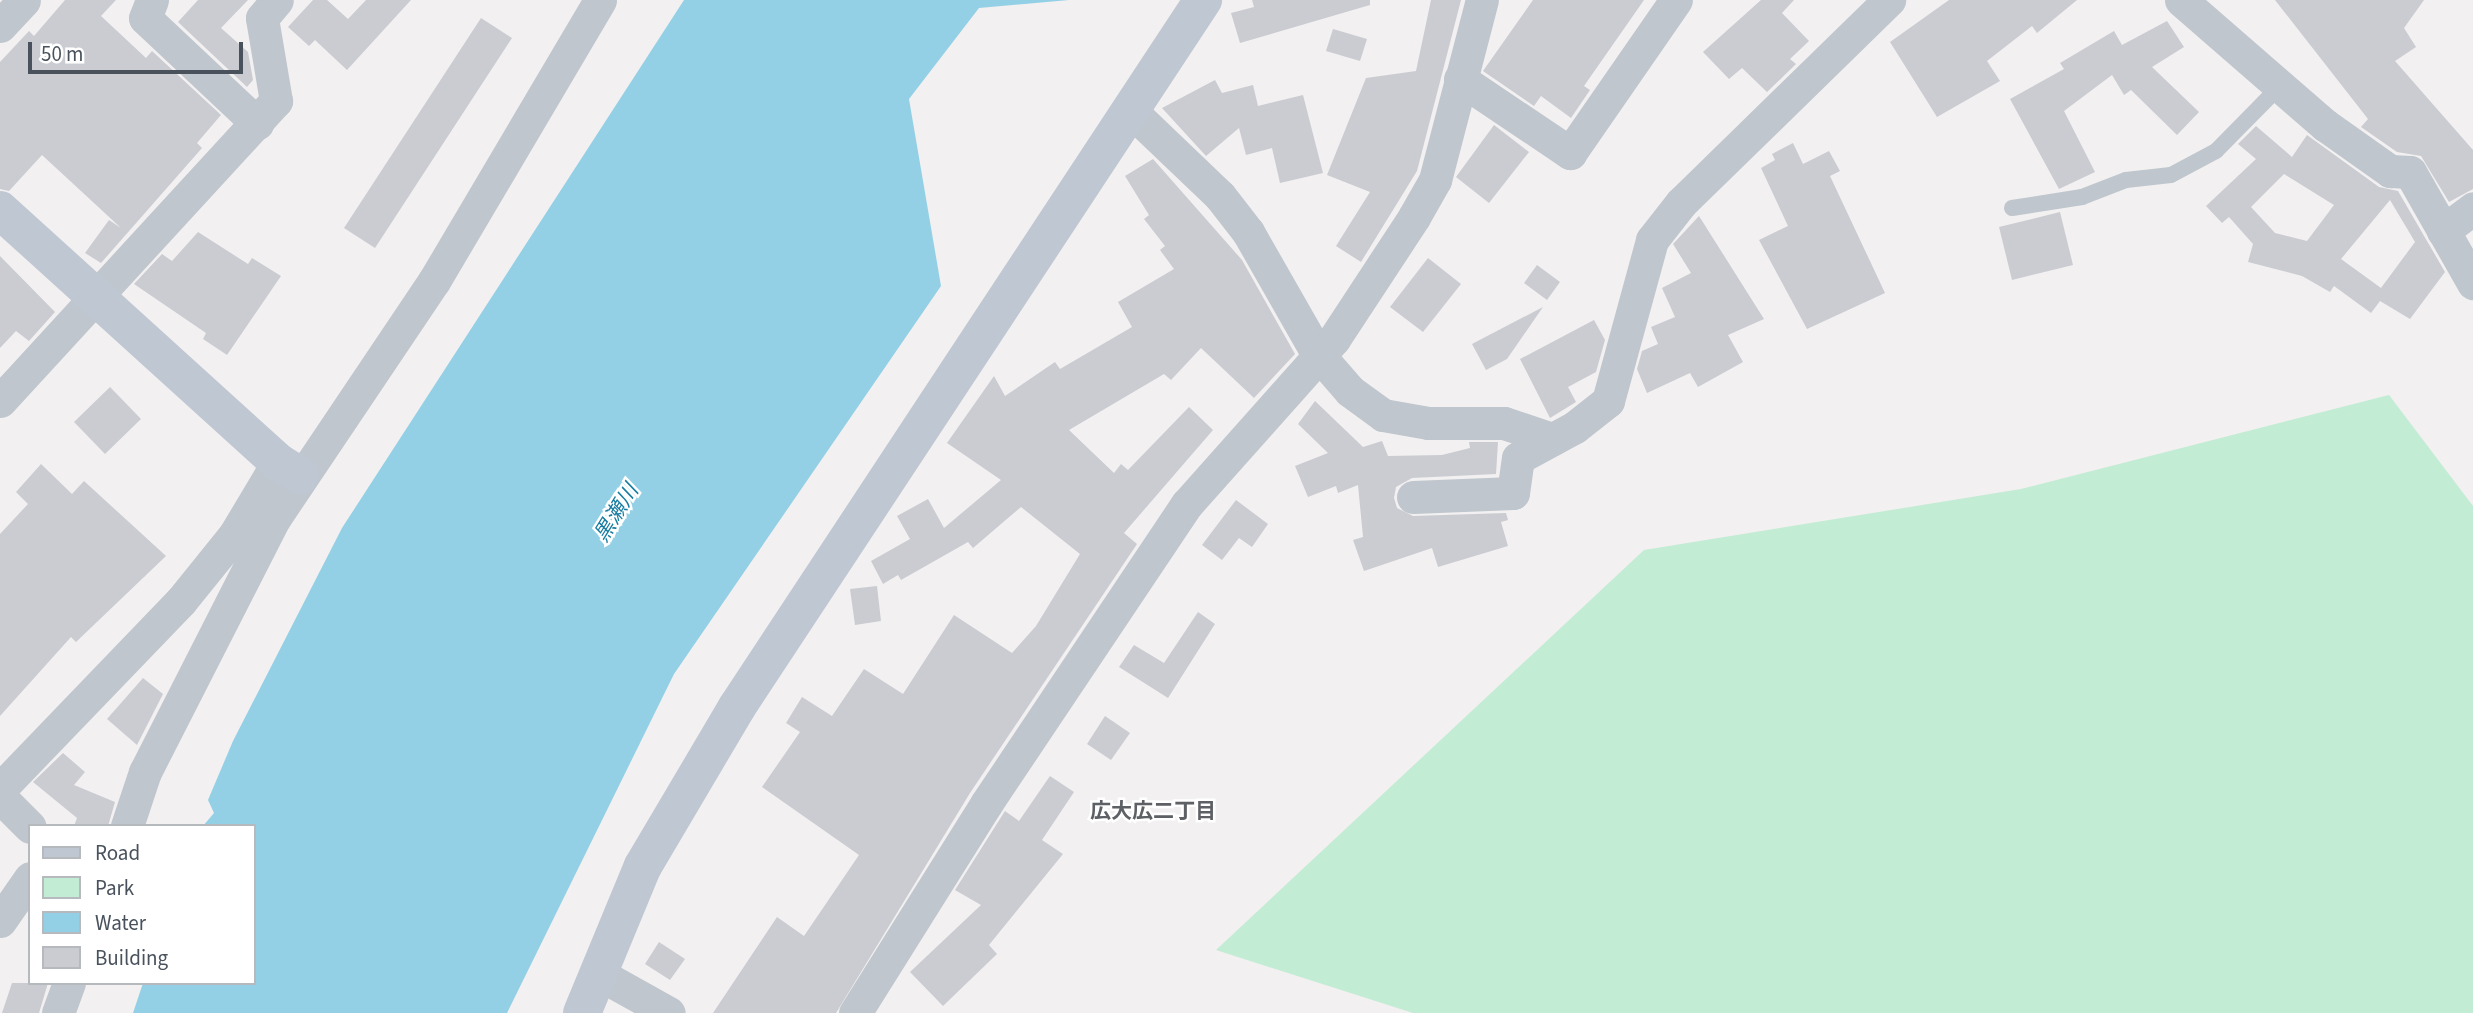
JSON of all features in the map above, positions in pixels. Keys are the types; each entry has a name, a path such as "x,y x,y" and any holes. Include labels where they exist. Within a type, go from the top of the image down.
{"street":[{"path":"0,26 24,0"},
{"path":"152,0 145,18 257,123"},
{"path":"0,401 93,294 276,101 262,18 277,0"},
{"path":"0,789 181,601 289,469 434,281 600,0"},
{"path":"582,1013 643,866 793,616 1203,0"},
{"path":"855,1013 986,804 1187,504 1317,353 1334,339 1435,180 1482,0"},
{"path":"1460,79 1570,153 1676,0"},
{"path":"1413,498 1513,493 1518,458 1552,439 1608,401 1652,240 1681,203 1889,0"},
{"path":"2181,0 2280,86 2390,171 2410,172 2473,283"},
{"path":"1130,110 1220,196 1248,232 1317,353 1350,391 1384,415 1428,423 1504,423 1552,439"},
{"path":"2443,231 2473,208"},
{"path":"0,210 289,469"},
{"path":"128,824 145,772 289,469"},
{"path":"0,797 28,825"},
{"path":"0,921 28,881"},
{"path":"597,973 668,1013"},
{"path":"58,1013 68,985"}],"lane":[{"path":"2011,208 2082,197 2126,180 2171,176 2216,151 2280,86"}],"green space":[{"path":"2389,395 2473,506 2473,1013 1413,1013 1216,950 1644,550 2021,489"}],"water":[{"name":"黒瀬川","path":"684,0 1069,0 979,8 909,99 941,286 674,674 507,1013 133,1013 142,985 256,985 256,824 205,824 214,813 208,800 233,741 342,528"}],"building":[{"path":"65,0 116,0 101,16 146,58 152,51 221,115 197,143 202,148 101,263 85,253 109,220 121,228 42,155 9,191 0,189 0,62 29,31 34,36"},
{"path":"198,0 248,0 221,28 248,52 253,80 247,87 178,22"},
{"path":"313,0 327,0 348,19 366,0 411,0 347,70 315,40 309,46 288,27"},
{"path":"1252,0 1370,0 1370,5 1240,43 1231,13 1254,7"},
{"path":"1431,0 1461,0 1417,171 1361,262 1336,246 1370,192 1327,175 1366,78 1416,71"},
{"path":"1533,0 1644,0 1584,86 1590,90 1571,118 1541,96 1534,106 1483,71"},
{"path":"1761,0 1794,0 1782,13 1809,41 1790,59 1796,64 1767,92 1742,68 1729,79 1703,52"},
{"path":"1949,0 2077,0 2037,33 2032,26 1987,61 2000,81 1937,117 1890,42"},
{"path":"2275,0 2424,0 2404,28 2416,47 2395,61 2473,150 2473,189 2449,202 2421,156 2397,152 2361,127 2368,119"},
{"path":"481,18 512,38 375,248 344,228"},
{"path":"2167,21 2184,47 2152,67 2199,112 2177,135 2131,90 2124,95 2112,75 2064,111 2095,172 2059,189 2010,99 2064,69 2060,63 2114,31 2122,45"},
{"path":"1333,29 1367,39 1360,61 1326,51"},
{"path":"1215,80 1222,93 1253,85 1258,106 1303,95 1323,173 1280,183 1272,148 1246,155 1239,128 1206,156 1162,108"},
{"path":"1494,125 1529,152 1489,203 1456,177"},
{"path":"2256,126 2292,157 2307,135 2379,187 2398,191 2445,272 2410,319 2380,301 2371,313 2334,286 2330,292 2302,276 2248,262 2253,244 2229,217 2222,223 2206,206 2256,159 2238,144","holes":["2284,174 2334,205 2307,241 2275,233 2251,207","2390,200 2415,242 2381,288 2341,259"]},
{"path":"1793,143 1803,164 1829,151 1840,171 1830,176 1885,293 1807,329 1759,240 1788,226 1761,168 1775,160 1772,154"},
{"path":"1153,159 1242,260 1295,354 1254,398 1201,348 1171,380 1164,374 1069,430 1114,473 1121,464 1128,470 1189,407 1213,430 1124,533 1137,544 970,793 836,1013 713,1013 777,917 804,936 859,855 762,787 800,732 786,723 802,697 832,716 864,669 903,694 954,615 1012,653 1036,626 1080,554 1021,507 973,548 968,542 901,580 898,575 883,584 871,561 910,539 897,516 928,499 944,528 1001,480 947,443 994,376 1005,396 1055,362 1060,369 1132,327 1118,302 1174,269 1160,250 1165,246 1144,219 1149,215 1125,176"},
{"path":"2060,212 2073,265 2012,280 1999,227"},
{"path":"1699,216 1764,319 1728,335 1743,362 1698,387 1690,373 1647,393 1637,369 1642,351 1658,344 1651,327 1675,317 1662,288 1691,273 1673,244"},
{"path":"198,232 248,264 252,258 281,276 227,355 203,339 206,333 134,284 162,254 172,261"},
{"path":"0,256 55,312 29,341 16,331 0,348"},
{"path":"1428,258 1461,284 1423,332 1390,307"},
{"path":"1537,265 1560,282 1547,300 1524,283"},
{"path":"1543,307 1507,359 1486,370 1472,344"},
{"path":"1594,320 1605,340 1596,372 1568,387 1576,402 1550,418 1520,359"},
{"path":"110,387 141,419 105,454 74,422"},
{"path":"1315,401 1363,447 1382,441 1388,456 1442,455 1470,448 1469,442 1498,442 1496,474 1412,478 1396,487 1394,498 1397,508 1413,516 1506,513 1508,520 1501,522 1508,546 1438,567 1432,548 1364,571 1353,540 1363,537 1358,485 1338,493 1336,486 1308,497 1295,466 1328,453 1298,424"},
{"path":"41,464 72,494 84,481 166,556 76,642 71,637 0,716 0,534 28,504 16,492"},
{"path":"1236,500 1268,524 1252,547 1239,538 1222,560 1202,545"},
{"path":"877,586 881,621 855,625 850,589"},
{"path":"1198,612 1215,624 1168,698 1119,667 1134,645 1164,663"},
{"path":"143,678 163,694 137,745 107,719"},
{"path":"1105,716 1130,733 1111,760 1087,744"},
{"path":"63,753 85,772 74,785 115,802 109,824 75,824 77,818 33,782"},
{"path":"1050,776 1074,792 1042,840 1063,854 989,945 997,954 943,1006 910,972 981,905 955,890 1005,811 1019,821"},
{"path":"659,942 685,959 670,980 645,964"},
{"path":"12,983 47,985 39,1013 2,1013"}],"district":[{"name":"広大広二丁目","path":"1153,811"}]}
